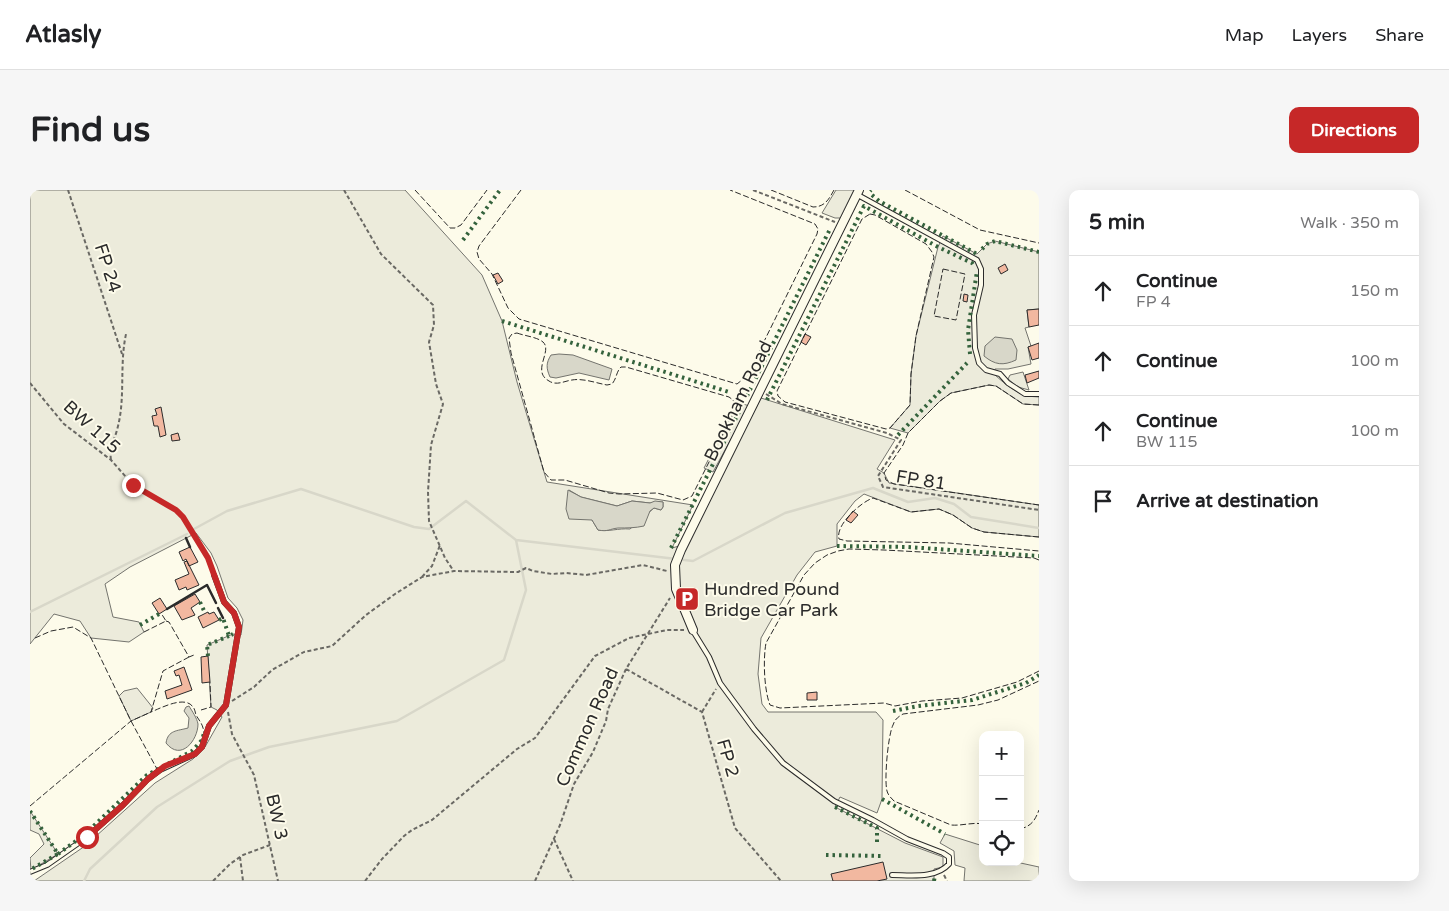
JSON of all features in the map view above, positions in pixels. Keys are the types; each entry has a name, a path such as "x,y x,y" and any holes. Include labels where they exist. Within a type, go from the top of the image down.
{"street":[{"name":"Bookham Road","path":"693,630 676,589 675,569 681,550 858,192"}],"lane":[{"path":"858,192 977,260 982,269 981,285 974,315 975,348 979,363 986,370 1000,374 1008,383 1025,394 1039,394"},
{"path":"30,872 47,865 87,837 160,770 195,754 202,747 209,726 226,705 239,627 234,613 224,602 214,575"},
{"path":"693,630 709,658 720,683 754,729 783,762 834,801 907,839 943,852 949,857 949,864 944,870 920,876 892,875"}],"path":[{"name":"FP 24","path":"68,190 122,354"},
{"path":"344,190 381,254 433,304 434,325 429,342 436,384 442,404 431,445 428,492 430,525 449,565 454,570"},
{"path":"754,190 841,224"},
{"path":"111,460 111,445 117,431 123,402 122,354 126,334"},
{"name":"BW 115","path":"30,383 64,424 111,460 133,485 176,510 183,517 208,558 214,575"},
{"name":"FP 81","path":"760,391 782,404 887,433 901,440 878,476 883,486 1039,510"},
{"path":"226,705 254,687 272,670 304,652 332,646 366,615 422,577 432,566 440,545"},
{"path":"422,577 454,570 518,572 524,569 552,574 586,575 643,565 675,569"},
{"name":"Common Road","path":"535,881 554,838 574,784 593,752 606,721 608,709 626,669 676,589"},
{"path":"365,881 382,859 404,836 432,820 517,749 535,738 595,656 630,638 667,630 693,630"},
{"path":"626,669 702,712 720,683"},
{"name":"BW 3","path":"226,705 232,734 254,774 278,881"},
{"name":"FP 2","path":"702,712 735,828 781,881"},
{"path":"554,838 572,881"},
{"path":"213,881 240,857 270,845"},
{"path":"240,857 243,881"}],"shaded area":[{"path":"30,190 405,190 482,275 502,321 517,382 547,482 693,505 672,548 686,544 761,398 895,440 877,469 884,473 889,483 1039,505 1039,537 984,532 972,528 953,515 939,509 911,512 864,494 855,501 837,524 837,546 815,552 797,575 761,638 758,674 762,704 768,712 876,712 883,720 882,799 877,813 840,797 835,807 905,843 943,857 943,867 934,869 934,881 34,881 85,846 155,783 193,759 205,747 222,717 217,710 211,707 207,645 233,634 241,635 243,620 237,608 228,598 211,553 196,533 130,567 105,584 113,617 139,622 144,632 129,642 91,638 80,621 54,614 30,644","holes":["569,490 581,497 617,506 632,501 663,502 663,507 661,510 654,508 630,529 606,531 598,530"]},
{"path":"836,190 855,190 841,218 835,218 822,213"},
{"path":"943,236 977,254 987,244 995,241 1039,252 1039,309 1027,310 1029,327 1025,328 1031,346 1028,347 1031,364 1008,369 995,369 994,374 1009,387 1020,393 1039,397 1039,405 1023,404 996,386 989,385 951,393 940,401 908,433 890,428 910,405 911,374 916,336 938,247"},
{"path":"995,337 1012,339 1017,350 1016,360 999,364 984,356 985,346"},
{"path":"551,355 573,355 612,369 609,380 579,373 556,378 550,377 547,363"},
{"path":"1023,372 1029,390 1018,387 1008,379 1010,375"},
{"path":"738,402 749,406 713,472 704,468"},
{"path":"568,490 581,497 617,506 632,501 650,503 655,501 663,502 663,507 661,510 654,508 650,511 644,526 606,531 598,530 592,520 569,519 566,509"},
{"path":"137,688 153,708 151,712 131,721 119,696 124,691"},
{"path":"189,706 198,724 197,730 188,747 183,750 177,750 166,743 167,739 171,733 188,728 189,718 184,711"},
{"path":"30,811 58,854 31,870 30,858 44,844 39,834 30,830"},
{"path":"945,834 979,845 979,866 1024,866 1024,864 1039,867 1039,881 964,881 965,868 955,865 954,851 940,843"}],"building":[{"path":"1005,264 1008,270 1001,274 998,268"},
{"path":"498,273 503,281 498,284 493,275"},
{"path":"964,294 968,295 967,302 963,301"},
{"path":"1039,309 1039,325 1029,327 1027,310"},
{"path":"805,334 811,337 806,345 801,342"},
{"path":"1039,343 1039,358 1032,360 1028,347"},
{"path":"1039,371 1039,378 1027,383 1025,375"},
{"path":"161,407 166,435 160,437 158,426 154,426 152,416 157,415 155,409"},
{"path":"178,433 180,440 172,441 171,435"},
{"path":"853,511 858,515 851,523 846,520"},
{"path":"190,547 198,562 189,566 186,559 183,561 179,552"},
{"path":"187,561 199,585 187,590 186,587 179,590 175,580 189,574 184,562"},
{"path":"195,594 200,602 191,608 195,615 182,620 174,606"},
{"path":"160,598 167,609 159,614 152,603"},
{"path":"208,612 209,614 214,612 219,620 203,628 198,617"},
{"path":"208,656 210,682 202,683 201,657"},
{"path":"184,667 192,690 167,699 165,691 182,685 179,675 176,676 174,671"},
{"path":"817,692 817,700 807,700 807,693"},
{"path":"883,862 887,879 877,881 833,881 831,874"}],"waterway":[{"path":"194,529 227,511 301,489 414,527 429,529 466,501 516,540 693,561 785,513 873,488 908,502 935,498 954,504 971,517 1039,528"},
{"path":"30,612 187,534"},
{"path":"84,881 90,869 157,807 230,761 269,747 397,721 504,660 526,590 516,540"}],"hedge":[{"path":"463,240 500,190"},
{"path":"872,195 879,201 977,254"},
{"path":"767,400 864,206 938,247 972,263 975,267"},
{"path":"747,396 830,229"},
{"path":"982,249 987,244 995,241 1039,252"},
{"path":"970,354 968,330 977,271"},
{"path":"502,321 729,392"},
{"path":"898,435 967,363"},
{"path":"671,548 743,404"},
{"path":"837,546 908,547 1039,556"},
{"path":"200,602 205,613"},
{"path":"140,625 159,614"},
{"path":"219,620 223,618 229,636 233,634"},
{"path":"208,656 207,645 229,636"},
{"path":"893,711 918,706 972,700 1026,683 1039,675"},
{"path":"58,854 84,835 147,775 192,751 202,740 204,733"},
{"path":"882,799 945,834"},
{"path":"835,807 877,828 877,844"},
{"path":"30,811 58,854 30,870"},
{"path":"826,855 884,856"},
{"path":"934,881 935,875"}],"fence":[{"path":"415,190 450,228 461,225 487,190"},
{"path":"521,190 479,246 477,252 479,259 492,274 508,308 519,319 737,384 747,376 818,229 815,224 730,190"},
{"path":"771,190 813,207 824,204 834,190"},
{"path":"905,190 980,230 1039,243"},
{"path":"870,214 926,244 934,257 916,336 911,374 910,405 890,428 886,429 785,402 778,396 777,391 862,219 870,214"},
{"path":"943,269 965,274 956,320 934,316 943,269"},
{"path":"517,333 543,342 546,350 542,372 544,377 552,382 581,380 607,385 612,384 619,369 626,367 729,397 733,400 736,408 692,496 683,500 657,493 609,493 565,480 551,480 544,472 511,353 509,338 512,334 517,333"},
{"path":"1039,405 1023,404 996,386 989,385 951,393 940,401 908,433 903,445 884,473 886,480 894,484 1039,505"},
{"path":"1039,537 984,532 972,528 953,515 939,509 911,512 873,498 862,504 850,515 839,533 839,539 847,541 949,543 1039,551"},
{"path":"1039,560 1034,558 849,549 827,555 815,563 804,575 766,643 764,666 766,691 770,705 780,708 884,703 895,706 922,701 962,698 1017,682 1039,671"},
{"path":"144,632 166,621 161,613"},
{"path":"166,621 169,622 189,657 194,655"},
{"path":"35,638 51,631 73,627 91,638 131,721 157,769"},
{"path":"189,657 163,671 151,712 167,705 184,702 194,709 204,733"},
{"path":"979,824 951,825 894,801 891,798 886,785 886,768 891,730 897,718 903,714 978,705 998,700 1039,681"},
{"path":"201,710 211,707 210,682"},
{"path":"30,806 131,721 151,712"},
{"path":"1024,827 1032,822 1039,810"}],"wall":[{"path":"186,538 190,547"},
{"path":"167,609 207,585 216,603"},
{"path":"218,608 223,618"}],"place":[{"name":"Hundred Pound Bridge Car Park","path":"687,599"}],"route":[{"path":"87,837 123,805 148,779 165,766 195,754 202,747 209,726 226,705 239,627 234,613 224,602 208,558 183,517 176,510 133,485"}]}
